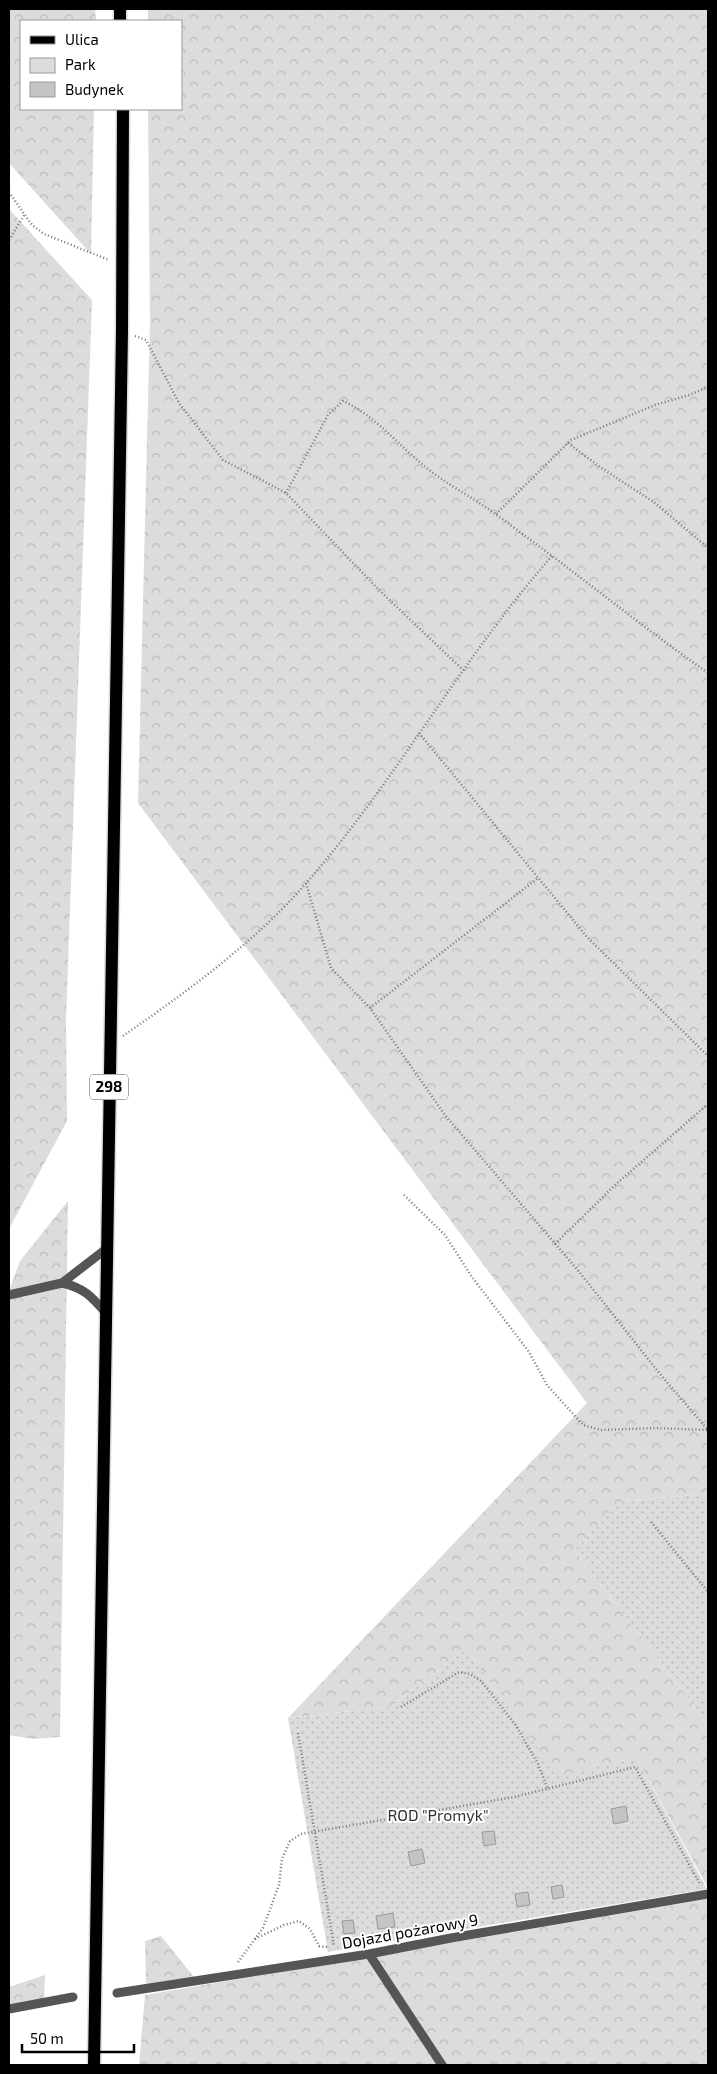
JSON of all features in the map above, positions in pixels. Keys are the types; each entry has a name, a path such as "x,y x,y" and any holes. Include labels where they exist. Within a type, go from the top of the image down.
{"main road":[{"name":"298","path":"94,2065 122,331 123,110"}],"lane":[{"path":"9,1295 62,1283 106,1249"},
{"path":"62,1283 78,1287 92,1297 106,1313"},
{"name":"Dojazd pożarowy 9","path":"117,1993 369,1954 708,1894"},
{"path":"369,1954 442,2065"},
{"path":"9,2009 73,1997"}],"path":[{"path":"9,192 32,225 44,234 100,258 122,263"},
{"path":"9,240 25,214"},
{"path":"122,331 146,340 179,403 223,460 286,493 378,589 463,670"},
{"path":"496,514 568,443 654,405 690,395 708,387"},
{"path":"286,493 328,415 343,401 355,406 433,473 496,514 708,673"},
{"path":"568,443 600,468 655,503 708,548"},
{"path":"110,1045 152,1016 238,950 306,883 352,825 516,597 552,556"},
{"path":"419,733 587,937 708,1056"},
{"path":"370,1008 538,878"},
{"path":"306,883 331,968 370,1008 445,1115 555,1244 708,1430"},
{"path":"555,1244 616,1184 708,1104"},
{"path":"404,1194 445,1235 472,1277 529,1352 547,1385 583,1425 601,1430 655,1428 708,1430"},
{"path":"651,1522 708,1592"},
{"path":"401,1707 459,1672 470,1674 481,1681 515,1724 538,1764 548,1790"},
{"path":"298,1733 334,1946"},
{"path":"708,1752 708,1759"},
{"path":"226,1977 263,1928 279,1885 282,1859 290,1841 301,1834 548,1790 635,1767 700,1884 690,1886"},
{"path":"255,1938 284,1924 299,1922 310,1929 319,1946 343,1945"}],"green space":[{"path":"9,9 95,9 96,20 20,20 20,110 94,110 91,254 9,163"},
{"path":"148,9 708,9 708,1494 621,1501 574,1550 708,1724 708,1888 636,1757 559,1777 466,1649 390,1707 288,1718 587,1403 138,803 150,322 148,110 182,110 182,20 148,20"},
{"path":"9,209 92,300 66,1020 67,1121 9,1229"},
{"path":"68,1201 60,1737 33,1739 9,1735 9,1291 20,1261"},
{"path":"708,1494 708,1724 574,1550 621,1501"},
{"name":"ROD \"Promyk\"","path":"466,1649 559,1776 636,1757 707,1889 328,1952 288,1718 390,1707"},
{"path":"708,1899 708,2065 139,2065 145,1995"},
{"path":"161,1936 194,1977 146,1984 145,1941"},
{"path":"45,1975 44,1999 9,2007 9,1987"}],"building":[{"path":"626,1806 628,1821 614,1824 611,1809"},
{"path":"494,1831 496,1844 484,1846 482,1832"},
{"path":"422,1849 425,1863 411,1866 408,1852"},
{"path":"562,1885 564,1897 553,1899 551,1887"},
{"path":"528,1892 530,1905 517,1907 515,1894"},
{"path":"393,1913 395,1927 378,1929 376,1916"},
{"path":"353,1920 355,1933 344,1934 342,1921"}]}
